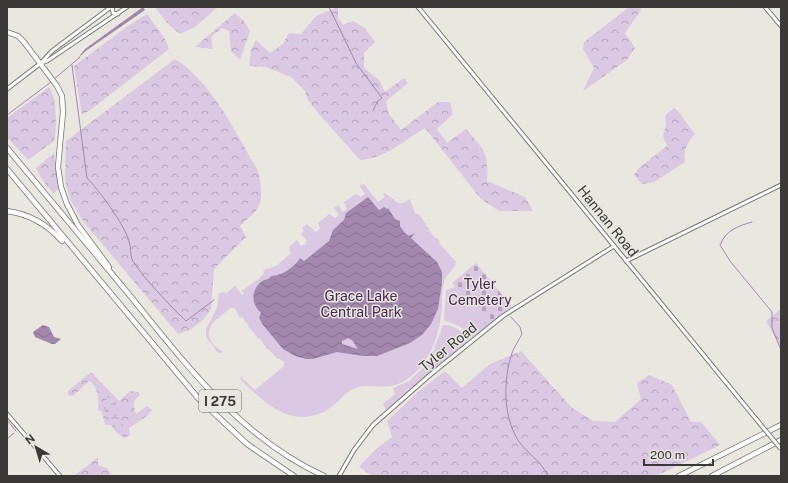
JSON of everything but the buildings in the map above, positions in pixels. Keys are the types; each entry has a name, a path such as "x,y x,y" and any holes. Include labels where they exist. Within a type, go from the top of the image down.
{"highway":[{"path":"7,32 18,36 24,42 51,77 62,99 58,161 64,197 78,225 128,293"},
{"name":"I 275","path":"7,148 191,370 233,413 280,450 324,476"},
{"name":"I 275","path":"7,170 206,406 247,444 294,476"},
{"path":"7,211 23,214 46,225 97,278"},
{"path":"679,476 781,425"},
{"path":"712,476 781,440"}],"street":[{"path":"7,89 41,63 52,51 111,7 114,14 119,13"},
{"path":"41,63 47,61 127,7"},
{"name":"Hannan Road","path":"418,7 781,449"},
{"path":"765,7 781,26"},
{"path":"626,261 781,185"},
{"name":"Tyler Road","path":"339,475 354,450 373,425 430,375 503,316 614,246"},
{"path":"7,414 60,476"}],"green space":[{"path":"159,7 218,7 195,27 180,34 170,26 156,9"},
{"path":"338,7 338,18 343,25 353,21 365,28 375,42 364,53 364,68 379,80 385,92 404,78 408,83 386,101 389,114 401,130 438,102 450,102 453,114 437,129 447,143 466,129 484,152 487,164 487,181 525,197 533,211 499,211 481,199 425,128 394,148 378,156 360,160 319,114 308,100 305,91 291,77 266,67 249,66 251,50 256,40 270,53 283,44 289,33 301,34 316,16"},
{"path":"629,7 640,7 641,10 625,33 635,48 627,60 583,91 594,68 583,49 584,42"},
{"path":"235,13 243,20 250,31 240,60 231,51 229,31 222,28 211,37 213,49 195,47"},
{"path":"147,14 165,39 169,49 89,111 82,114 74,66 128,26"},
{"path":"175,59 196,76 224,112 258,171 261,195 261,201 257,209 240,226 246,237 214,269 211,309 204,319 190,330 178,334 83,221 70,199 65,180 66,141"},
{"path":"49,87 54,98 56,113 54,141 28,160 7,137 7,118"},
{"path":"674,108 695,134 686,147 685,162 654,182 642,184 634,175 639,168 667,146 663,136 666,125 665,116"},
{"path":"54,153 59,189 53,193 41,178 36,168"},
{"name":"Grace Lake Central Park","path":"361,183 362,185 364,184 378,202 385,197 383,193 398,203 403,203 410,199 415,213 420,215 428,228 430,228 429,230 435,238 437,238 440,242 439,243 456,262 444,282 442,311 437,336 422,365 415,373 398,384 392,386 358,387 346,394 327,410 314,415 302,417 290,415 269,405 240,379 243,375 242,378 255,390 284,366 284,362 278,358 276,359 276,357 268,349 266,349 259,338 257,339 250,328 248,328 249,326 242,317 240,318 235,308 231,308 219,317 219,319 213,323 210,328 209,337 211,341 223,352 218,353 206,337 206,329 217,308 219,293 225,292 225,294 235,286 242,295 244,294 241,289 243,290 260,278 264,273 263,271 274,266 275,267 291,253 289,247 297,240 301,246 306,244 305,242 307,241 301,234 304,231 302,228 307,224 316,232 320,229 318,223 329,214 335,218 339,215 334,208 338,205 343,212 347,209 344,202 356,194 361,197 365,194 360,187"},
{"name":"Tyler Cemetery","path":"476,263 512,307 487,326 452,283"},
{"path":"455,287 487,326 472,337 459,326 444,320 446,290"},
{"path":"781,309 781,347 766,321"},
{"path":"443,325 458,329 464,335 467,342 411,389 407,389 408,391 386,410 383,404 395,394 393,388 409,381 424,367 433,352"},
{"path":"521,351 571,407 593,421 615,422 641,399 637,383 649,375 672,385 691,422 701,422 720,445 656,476 373,476 359,467 376,449 392,437 387,421 419,391 445,371 462,388 490,364"},
{"path":"91,372 119,401 130,391 138,392 140,395 134,403 136,414 147,406 152,410 147,416 129,428 130,435 125,438 117,433 111,425 105,425 102,412 98,410 97,390 89,381 73,396 68,395 68,391"},
{"path":"108,395 115,402 124,429 119,430 108,419 104,408"},
{"path":"97,458 98,465 108,469 112,476 74,476"}],"water":[{"path":"143,7 145,10 87,50 78,58 85,49"},
{"name":"Grace Lake Central Park","path":"368,197 379,210 384,207 387,209 388,208 395,219 400,221 400,226 405,233 409,236 415,233 411,238 437,262 442,272 438,309 431,324 422,335 410,343 377,356 363,356 337,352 313,359 295,356 283,349 263,325 259,318 261,313 254,302 255,290 261,282 271,276 279,275 287,271 300,258 304,261 329,241 333,230 344,220 346,213","holes":["348,338 352,340 358,349 342,344 342,341"]},
{"path":"43,325 49,327 54,337 61,339 55,344 52,344 35,337 33,332"}],"waterway":[{"path":"329,7 356,63 382,98 377,102 373,111"},
{"path":"53,80 80,57"},
{"path":"72,65 87,178 117,217 129,241 131,257 135,264 157,291 186,321 214,300"},
{"path":"7,115 51,82"},
{"path":"752,222 733,229 729,232 720,245 730,261 772,312 772,328 781,350"},
{"path":"511,317 520,327 522,334 512,353 507,375 506,398 509,420 518,440 541,465 548,476"},
{"path":"7,420 16,431"},
{"path":"7,439 14,433"}]}
